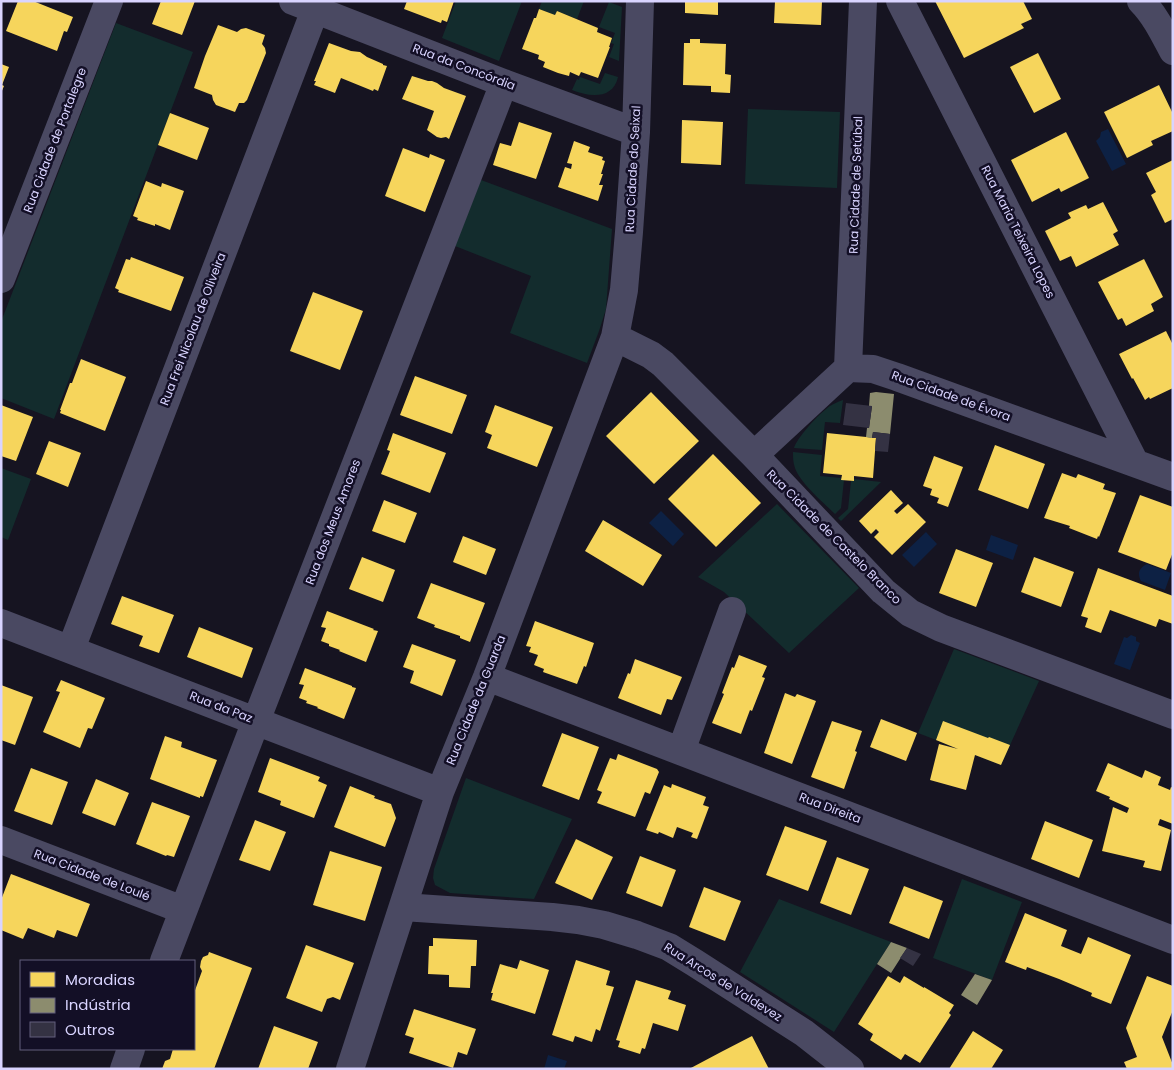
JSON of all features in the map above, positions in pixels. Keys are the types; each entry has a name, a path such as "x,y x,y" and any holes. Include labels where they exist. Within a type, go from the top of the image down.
{"street":[{"name":"Rua Cidade de Portalegre","path":"1,279 109,1"},
{"name":"Rua Cidade do Seixal","path":"616,337 624,290 630,232 636,132 640,1"},
{"name":"Rua Cidade de Setúbal","path":"848,368 863,1"},
{"name":"Rua Maria Teixeira Lopes","path":"900,1 1136,463"},
{"path":"1141,1 1160,26 1173,51"},
{"name":"Rua da Concórdia","path":"304,6 636,132"},
{"name":"Rua Frei Nicolau de Oliveira","path":"71,649 304,6"},
{"name":"Rua dos Meus Amores","path":"164,960 504,83"},
{"name":"Rua Cidade de Castelo Branco","path":"616,337 644,351 663,364 883,591 910,613 941,628 1173,715"},
{"name":"Rua Cidade da Guarda","path":"350,1069 440,792 487,677 616,337"},
{"path":"754,456 848,368"},
{"name":"Rua Cidade de Évora","path":"848,368 873,369 887,373 1173,477"},
{"path":"681,751 732,611"},
{"name":"Rua da Paz","path":"1,622 440,792"},
{"name":"Rua Direita","path":"487,677 1173,940"},
{"name":"Rua Cidade de Loulé","path":"1,840 184,910"},
{"name":"Rua Arcos de Valdevez","path":"403,907 578,920 604,925 637,935 670,947 796,1028 850,1069"},
{"path":"124,1069 131,1050"}],"green space":[{"path":"456,1 522,1 499,61 442,38"},
{"path":"542,1 584,1 577,19 557,11 555,15 539,9"},
{"path":"609,2 622,7 619,61 609,57 614,44 611,43 615,33 599,27"},
{"path":"116,23 193,52 54,419 1,398 1,322"},
{"path":"605,73 618,77 611,90 606,93 593,95 572,90 577,79 579,80 580,77 600,84"},
{"path":"748,109 840,112 837,188 745,184"},
{"path":"481,180 612,229 606,309 587,363 510,333 531,276 455,246"},
{"path":"843,400 840,423 825,422 822,450 794,448 803,433 817,417 829,407"},
{"path":"793,452 822,455 820,476 844,480 841,508 835,514 802,480 794,466"},
{"path":"1,468 31,479 8,540 1,537"},
{"path":"854,479 881,482 841,521 838,518 848,509 851,481"},
{"path":"777,504 859,588 789,653 724,592 698,577"},
{"path":"954,649 1039,681 1001,765 918,733"},
{"path":"466,778 572,819 534,899 450,893 435,885 433,878 434,869"},
{"path":"962,879 1022,902 992,980 933,958"},
{"path":"779,899 891,942 834,1032 740,972"}],"water":[{"path":"1108,129 1126,164 1112,171 1096,141 1100,137 1101,132"},
{"path":"661,511 684,534 673,546 649,523"},
{"path":"926,532 937,544 914,567 902,555"},
{"path":"991,535 1018,545 1013,560 986,550"},
{"path":"1147,564 1171,573 1165,590 1141,581 1140,571"},
{"path":"1131,635 1136,637 1136,641 1140,643 1130,670 1114,664 1124,637 1127,638"},
{"path":"548,1055 567,1061 564,1069 544,1069"}],"building: Moradias":[{"path":"18,1 33,1 73,17 67,32 64,31 57,51 6,31"},
{"path":"161,1 195,1 182,35 152,24"},
{"path":"407,1 454,1 447,22 442,20 441,23 404,9"},
{"path":"685,1 718,1 718,15 685,13"},
{"path":"775,1 822,1 821,25 774,23"},
{"path":"935,1 1023,1 1032,19 1021,24 1024,28 964,58"},
{"path":"539,9 555,15 557,11 598,28 597,32 612,38 598,78 581,72 579,76 570,72 569,76 558,73 543,67 545,62 538,59 539,55 522,49"},
{"path":"218,25 237,32 246,28 265,35 262,44 266,53 247,100 244,103 239,103 235,112 216,105 212,95 194,88"},
{"path":"690,39 700,39 700,43 726,44 725,74 731,75 730,93 711,92 711,86 683,85 684,43 690,43"},
{"path":"329,43 351,51 360,52 387,66 378,91 374,89 373,91 341,78 335,93 314,85"},
{"path":"1038,53 1061,99 1034,113 1010,67"},
{"path":"1,64 9,67 1,93"},
{"path":"412,76 432,81 444,88 466,96 449,139 437,137 427,130 434,111 402,99"},
{"path":"1159,85 1173,114 1173,131 1151,141 1153,145 1127,158 1104,112"},
{"path":"170,113 209,128 197,160 158,145"},
{"path":"682,120 723,122 721,165 681,163"},
{"path":"519,122 552,133 536,179 493,165 500,143 511,146"},
{"path":"1066,132 1089,178 1061,192 1059,188 1032,202 1011,160"},
{"path":"574,141 590,147 588,152 603,157 602,160 605,161 599,185 603,185 598,201 558,187 565,167 571,169 572,164 567,163"},
{"path":"403,148 429,158 430,154 445,160 425,212 385,196"},
{"path":"1173,160 1173,219 1165,223 1151,195 1156,192 1146,173"},
{"path":"146,181 161,187 162,183 184,191 170,230 137,220 138,218 133,216"},
{"path":"1103,202 1118,231 1113,234 1119,245 1076,267 1071,256 1060,261 1045,231 1071,218 1068,213 1086,205 1088,209"},
{"path":"131,257 184,277 171,311 118,292 119,290 115,288 126,259 130,260"},
{"path":"1144,259 1163,297 1151,304 1154,311 1126,326 1122,318 1118,320 1098,282"},
{"path":"313,292 363,311 340,370 290,351"},
{"path":"1166,331 1173,345 1173,388 1145,400 1119,354"},
{"path":"81,359 126,377 105,431 60,413 70,383 72,383"},
{"path":"415,376 467,395 452,434 400,415"},
{"path":"651,392 699,441 654,484 606,436"},
{"path":"1,405 33,417 16,461 1,456"},
{"path":"495,405 553,427 537,467 487,448 492,435 485,432"},
{"path":"393,433 446,453 430,493 381,474 390,451 387,450"},
{"path":"827,433 876,438 873,478 854,476 854,481 841,480 842,475 823,473"},
{"path":"49,441 81,453 68,487 36,474"},
{"path":"995,445 1045,464 1028,509 978,490"},
{"path":"713,454 761,503 716,547 668,499"},
{"path":"934,456 963,467 948,507 937,503 939,498 930,495 932,489 923,486"},
{"path":"1062,473 1076,478 1078,474 1105,484 1103,489 1116,493 1097,539 1069,528 1070,526 1044,518"},
{"path":"891,490 903,503 894,511 897,514 908,504 926,522 892,555 874,537 879,532 876,529 871,534 859,521"},
{"path":"1140,495 1173,507 1173,552 1166,570 1118,552"},
{"path":"384,500 417,513 405,543 372,531"},
{"path":"603,520 662,555 643,586 585,551"},
{"path":"463,536 496,549 486,575 453,562"},
{"path":"956,549 993,563 976,607 939,593"},
{"path":"362,557 395,570 383,602 349,589"},
{"path":"1034,557 1074,572 1061,607 1021,592"},
{"path":"1098,568 1173,596 1173,624 1159,619 1156,627 1110,610 1101,633 1085,627 1088,618 1081,616"},
{"path":"431,583 485,603 470,642 417,618"},
{"path":"122,596 174,615 159,653 139,646 143,636 111,624"},
{"path":"327,611 378,631 366,662 321,641 326,628 321,627"},
{"path":"535,621 594,643 586,667 584,666 577,684 543,672 544,669 534,665 538,655 529,652 531,647 526,646"},
{"path":"199,627 253,648 242,678 187,657"},
{"path":"412,644 456,660 442,696 410,683 414,671 403,667"},
{"path":"739,655 767,666 762,677 765,678 741,734 712,723 724,694 722,693 732,667 734,668"},
{"path":"635,659 682,677 672,700 667,699 661,715 618,698"},
{"path":"305,668 356,688 344,719 306,703 307,701 299,698 304,685 299,684"},
{"path":"61,680 105,698 92,729 88,728 80,748 43,732 60,692 56,691"},
{"path":"1,685 33,697 15,745 1,740"},
{"path":"785,693 795,697 797,694 816,701 792,764 764,753"},
{"path":"881,719 917,733 906,761 870,747"},
{"path":"832,721 862,731 844,789 811,777"},
{"path":"943,721 1010,745 1001,765 975,755 966,790 930,780 939,744 958,749 936,740"},
{"path":"562,733 599,747 579,800 542,786"},
{"path":"165,736 182,742 181,747 217,760 203,797 200,796 200,798 150,779"},
{"path":"618,754 657,769 659,772 650,794 645,792 635,817 597,803 602,792 597,790 610,758 616,760"},
{"path":"270,758 320,777 318,781 327,785 314,818 280,805 281,801 258,792"},
{"path":"1108,763 1142,778 1145,770 1161,777 1158,785 1170,790 1171,787 1173,788 1173,824 1160,819 1158,825 1171,830 1161,871 1143,867 1145,861 1102,851 1113,807 1127,813 1129,808 1096,791"},
{"path":"31,768 68,782 52,825 14,811"},
{"path":"96,779 129,793 115,826 82,813"},
{"path":"672,784 706,797 703,805 709,807 697,839 691,837 693,833 677,827 673,838 659,832 658,834 646,830 664,785 671,788"},
{"path":"350,786 391,804 396,818 385,847 334,827"},
{"path":"152,802 190,816 174,857 166,856 136,844"},
{"path":"255,820 286,832 270,871 239,860"},
{"path":"1045,821 1093,840 1079,878 1031,859"},
{"path":"785,826 827,841 808,891 766,875"},
{"path":"576,839 613,857 592,900 555,883"},
{"path":"330,851 382,867 365,921 313,905"},
{"path":"640,856 676,870 662,907 626,893"},
{"path":"837,857 869,869 851,915 820,903"},
{"path":"11,874 90,904 77,937 57,930 54,938 28,928 23,939 1,930 1,900"},
{"path":"904,886 943,901 929,939 889,923"},
{"path":"704,887 741,901 725,941 689,927"},
{"path":"1025,913 1067,930 1061,946 1081,954 1088,937 1131,955 1111,1004 1091,996 1092,993 1059,979 1027,967 1026,970 1005,962"},
{"path":"433,938 477,940 476,966 471,966 470,988 449,987 449,975 428,974 429,946 433,946"},
{"path":"306,945 354,963 340,1000 333,997 327,999 322,1012 286,998"},
{"path":"209,952 252,968 214,1069 162,1069 165,1061 170,1059 173,1050 195,1050 195,990 202,971 200,967 201,961 203,957 208,955"},
{"path":"520,960 549,970 535,1014 491,1000 493,993 491,993 500,964 517,969"},
{"path":"576,960 610,971 606,985 614,987 600,1031 596,1029 592,1042 575,1036 573,1042 552,1035"},
{"path":"888,976 900,983 904,976 954,1005 949,1013 951,1015 920,1063 905,1054 901,1060 870,1040 873,1034 858,1024"},
{"path":"1147,976 1173,986 1173,1010 1162,1037 1173,1069 1127,1069 1124,1062 1137,1057 1126,1028"},
{"path":"636,980 671,991 668,999 686,1005 678,1031 653,1023 645,1049 642,1048 640,1054 618,1047 620,1041 616,1040"},
{"path":"414,1009 476,1029 467,1055 458,1052 453,1068 409,1053 414,1038 405,1035"},
{"path":"274,1026 318,1042 308,1069 258,1069"},
{"path":"973,1031 1003,1050 991,1069 949,1069"},
{"path":"752,1036 769,1069 689,1069 721,1052"}],"building: Indústria":[{"path":"870,393 894,394 890,434 873,432 872,438 866,437 872,406 869,406"},
{"path":"891,942 907,948 891,973 877,964"},
{"path":"975,974 992,980 977,1005 961,995"}],"building: Outros":[{"path":"846,403 872,406 869,428 843,425"},
{"path":"873,432 890,434 888,452 875,451 876,438 872,438"},
{"path":"907,948 921,954 913,966 900,958"}]}
